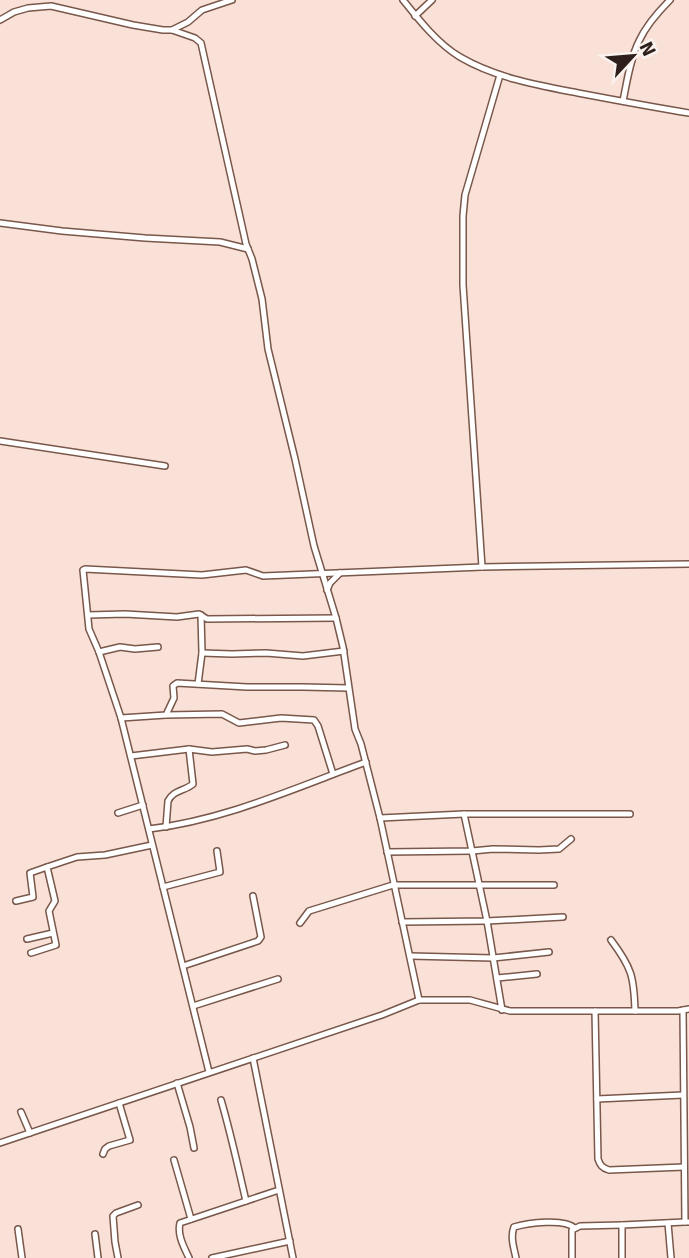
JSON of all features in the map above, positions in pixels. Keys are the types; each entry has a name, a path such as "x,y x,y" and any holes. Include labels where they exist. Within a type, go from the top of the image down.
{"street":[{"path":"172,30 188,22 202,10 232,0"},
{"path":"403,0 415,16 458,56 500,75 623,102 689,113"},
{"path":"415,16 432,0"},
{"path":"623,102 639,41 670,0"},
{"path":"0,20 14,12 51,6 132,25 172,30 195,38 201,43 262,299 268,349 314,546 344,651 355,729 380,818 419,1000"},
{"path":"482,568 463,285 463,216 465,195 500,75"},
{"path":"0,223 62,231 220,242 248,249"},
{"path":"0,441 165,466"},
{"path":"209,1072 121,718 89,629 82,572 85,569 202,575 246,570 263,576 689,564"},
{"path":"327,590 340,573"},
{"path":"88,615 201,615 207,619 336,618"},
{"path":"198,684 202,653 201,615"},
{"path":"99,652 120,647 135,649 158,646"},
{"path":"202,653 303,656 344,651"},
{"path":"166,715 174,698 174,684 348,688"},
{"path":"121,718 222,714 239,723 281,718 314,720 333,774"},
{"path":"131,756 190,749 212,752 247,749 255,751 285,745"},
{"path":"166,827 170,797 193,784 190,749"},
{"path":"149,829 230,812 366,762"},
{"path":"118,813 143,805"},
{"path":"380,818 464,814 630,814"},
{"path":"464,814 502,1010"},
{"path":"387,852 559,849 571,839"},
{"path":"16,901 33,897 30,873 77,857 105,855 152,845"},
{"path":"163,887 220,872 217,851"},
{"path":"31,954 56,943 49,911 55,901 47,867"},
{"path":"300,923 309,911 393,885 554,885"},
{"path":"183,965 258,940 261,937 253,896"},
{"path":"402,922 563,917"},
{"path":"27,939 53,933"},
{"path":"611,940 632,973 635,1011"},
{"path":"410,956 493,958 549,952"},
{"path":"497,978 537,974"},
{"path":"193,1006 278,979"},
{"path":"0,1143 382,1015 419,1000 470,1000 502,1010 686,1010 683,1096 687,1222 575,1228 571,1224 543,1223 514,1227 512,1239 516,1258"},
{"path":"595,1011 600,1165 609,1170 684,1167"},
{"path":"253,1058 293,1258"},
{"path":"177,1083 194,1148"},
{"path":"597,1099 683,1096"},
{"path":"220,1100 235,1149 246,1201"},
{"path":"103,1154 109,1146 130,1140 119,1103"},
{"path":"21,1112 30,1133"},
{"path":"174,1160 191,1219"},
{"path":"189,1258 180,1223 279,1190"},
{"path":"118,1258 113,1216 138,1205"},
{"path":"668,1223 671,1258"},
{"path":"622,1225 622,1258"},
{"path":"18,1228 22,1258"},
{"path":"572,1258 571,1234 575,1228"},
{"path":"95,1234 98,1258"},
{"path":"212,1258 290,1241"}]}
